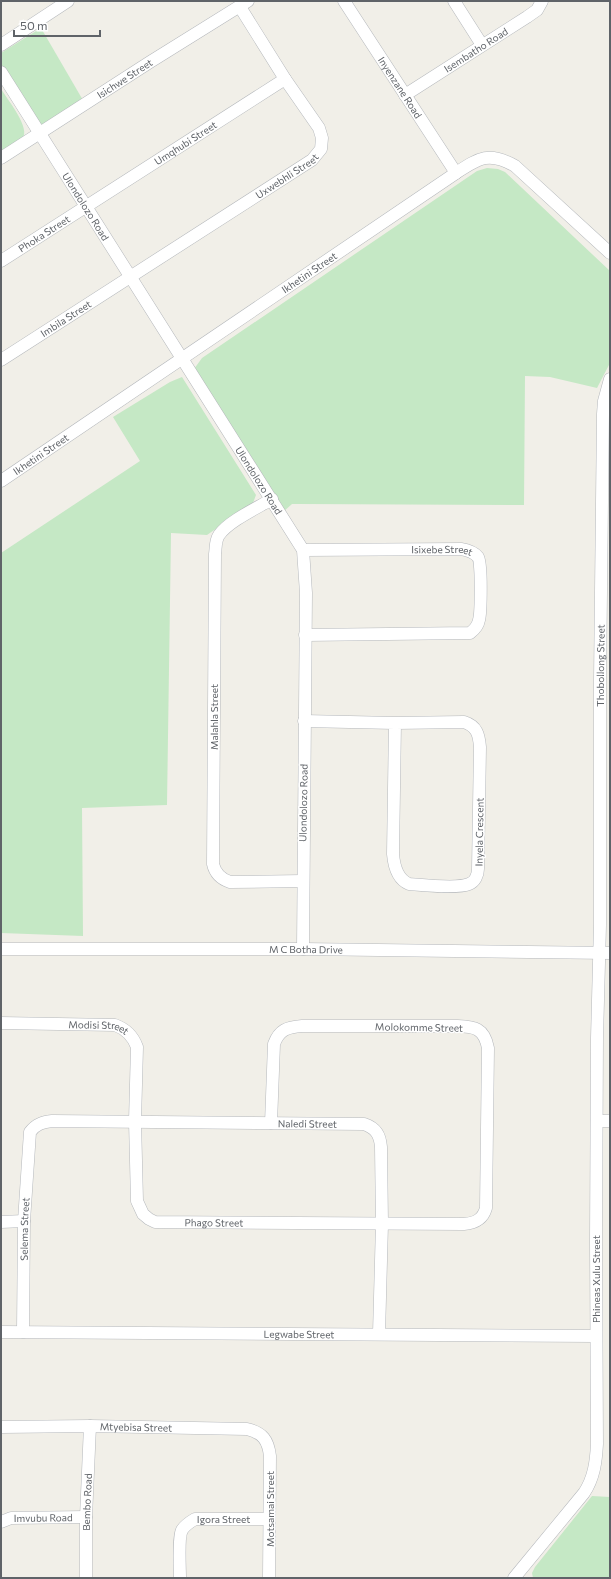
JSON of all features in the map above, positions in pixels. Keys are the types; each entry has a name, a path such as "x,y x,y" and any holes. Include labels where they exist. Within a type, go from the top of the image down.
{"street":[{"path":"1,45 68,1"},
{"name":"Inyenzane Road","path":"344,1 456,173"},
{"path":"454,1 482,44"},
{"name":"Isembatho Road","path":"405,95 482,44 532,14 537,10 542,1"},
{"name":"Uxwebhli Street","path":"131,277 312,160 319,153 322,143 319,128 285,79 244,4"},
{"name":"Isichwe Street","path":"1,158 150,62 244,4"},
{"name":"Ulondolozo Road","path":"1,72 303,550 306,593 303,950"},
{"name":"Umqhubi Street","path":"87,207 285,79"},
{"name":"Ikhetini Street","path":"1,481 456,173 472,163 484,158 496,157 515,166 610,253"},
{"name":"Phoka Street","path":"1,261 87,207"},
{"name":"Imbila Street","path":"1,360 131,277"},
{"name":"Thobollong Street","path":"605,953 605,680 602,414 610,378"},
{"name":"Malahla Street","path":"272,499 231,524 219,535 216,542 213,864 215,870 220,876 230,882 303,881"},
{"name":"Isixebe Street","path":"303,550 461,549 477,556 480,567 480,617 476,627 470,633 305,635"},
{"name":"Inyela Crescent","path":"304,721 395,723 464,722 473,726 478,734 480,747 478,869 476,878 470,884 458,886 409,884 403,882 396,871 393,854 395,723"},
{"name":"M C Botha Drive","path":"1,949 605,953"},
{"name":"Phineas Xulu Street","path":"519,1576 584,1493 593,1478 597,1444 597,1121 605,953"},
{"name":"Modisi Street","path":"1,1023 115,1025 125,1030 134,1040 137,1047 135,1121"},
{"name":"Molokomme Street","path":"271,1123 274,1044 281,1031 302,1026 456,1026 476,1028 482,1032 485,1036 488,1048 485,1214 480,1219 470,1224 382,1224"},
{"name":"Naledi Street","path":"34,1127 39,1124 52,1121 135,1121 364,1124 373,1128 379,1135 381,1147 382,1224 379,1334"},
{"name":"Phago Street","path":"135,1121 137,1201 143,1214 155,1222 382,1224"},
{"path":"597,1121 610,1121"},
{"name":"Selema Street","path":"23,1332 24,1221 28,1139 30,1132 34,1127"},
{"path":"1,1222 24,1221"},
{"name":"Legwabe Street","path":"1,1332 596,1336"},
{"name":"Mtyebisa Street","path":"1,1427 90,1426 247,1429 258,1433 267,1441"},
{"name":"Bembo Road","path":"86,1578 86,1517 90,1426"},
{"name":"Motsamai Street","path":"267,1441 270,1456 269,1578"},
{"name":"Imvubu Road","path":"1,1522 11,1518 86,1517"},
{"name":"Igora Street","path":"180,1578 180,1535 184,1527 194,1519 269,1519"}],"green space":[{"path":"41,28 84,102 39,128 1,68 1,53"},
{"path":"1,89 18,114 24,128 24,134 22,139 1,154"},
{"path":"487,168 498,169 505,172 610,271 610,363 597,388 550,377 525,376 524,505 292,504 283,512 194,369 202,358 477,171"},
{"path":"182,377 256,495 253,503 207,535 171,533 167,805 82,808 83,936 1,933 1,553 140,461 113,417 170,382"},
{"path":"592,1496 610,1497 610,1578 533,1578 532,1573 535,1567"}]}
